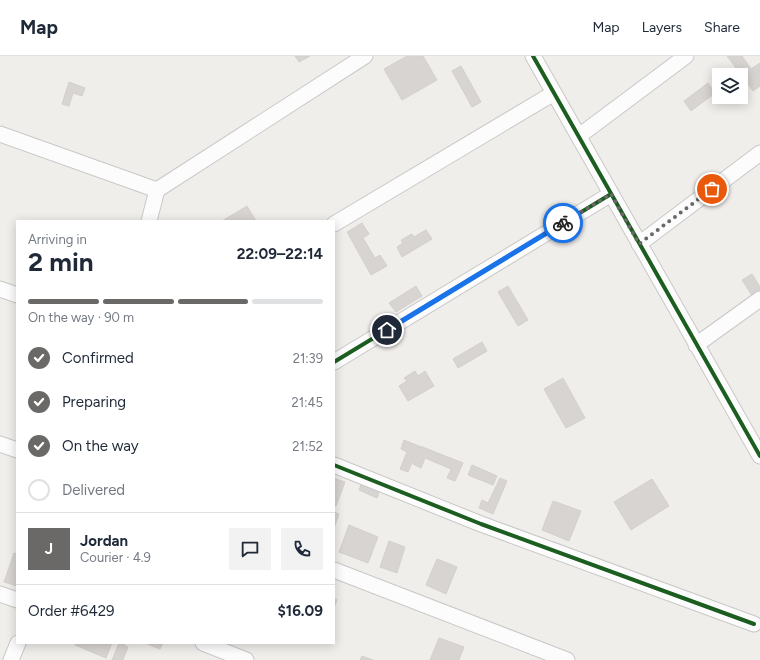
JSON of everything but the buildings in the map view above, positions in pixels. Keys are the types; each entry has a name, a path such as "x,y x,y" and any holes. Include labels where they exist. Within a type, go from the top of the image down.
{"street":[{"path":"149,220 157,190 366,56"},
{"path":"533,56 696,345 758,449"},
{"path":"579,136 686,56"},
{"path":"335,223 554,93"},
{"path":"0,134 157,190"},
{"path":"639,244 760,153"},
{"path":"335,361 611,194"},
{"path":"0,289 16,295"},
{"path":"696,345 760,299"},
{"path":"0,444 16,450"},
{"path":"335,465 489,526 754,624"},
{"path":"335,570 567,660"},
{"path":"0,594 16,600"},
{"path":"11,660 18,644"},
{"path":"206,644 246,660"}],"cycle path":[{"path":"533,56 760,456"},
{"path":"335,361 611,194"},
{"path":"335,465 481,524 754,624"}],"way so far":[{"path":"563,223 611,194 639,244 712,189"}],"route":[{"path":"387,330 563,223"}]}
